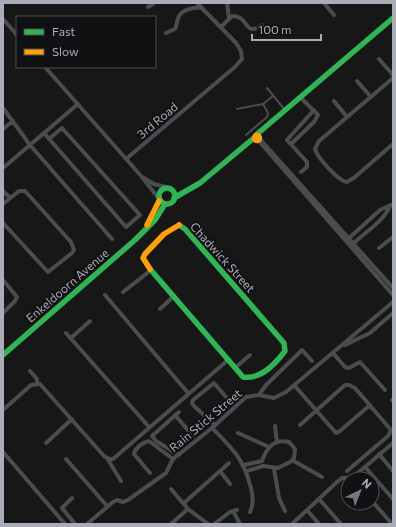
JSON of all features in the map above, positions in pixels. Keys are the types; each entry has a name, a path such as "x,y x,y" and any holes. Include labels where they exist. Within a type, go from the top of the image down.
{"street":[{"path":"148,7 154,3"},
{"name":"3rd Road","path":"126,159 239,64 242,56 241,51 221,27 197,3"},
{"path":"227,3 229,18"},
{"path":"324,3 334,15"},
{"path":"166,33 175,28 178,18 183,12 193,8 203,8"},
{"path":"221,27 232,16 241,18 252,30 256,30 262,25"},
{"path":"393,18 263,130 257,138 393,288"},
{"path":"3,20 16,34"},
{"path":"380,59 393,75"},
{"path":"46,68 142,177 159,200 166,204"},
{"path":"393,78 319,141 315,149 337,177 344,182 352,180 393,144"},
{"path":"356,81 371,97"},
{"path":"291,144 317,119 318,115 301,98"},
{"path":"334,101 347,117"},
{"path":"3,168 78,104"},
{"path":"3,108 30,145 112,239"},
{"path":"301,172 307,167 307,162 287,140 314,110"},
{"path":"3,129 13,121"},
{"path":"44,133 49,139 126,227 140,215 62,128 49,139"},
{"name":"Enkeldoorn Avenue","path":"3,355 114,259 155,220 166,204 200,183 249,142 257,138"},
{"path":"142,177 154,184 171,189 188,191"},
{"path":"171,189 174,198"},
{"name":"Enkeldoorn Avenue","path":"144,231 159,200 159,195 163,190 171,189"},
{"path":"3,191 10,198"},
{"path":"3,223 48,272 74,250 71,242 25,191 19,191 4,202"},
{"path":"348,239 380,210 392,206"},
{"path":"353,244 381,219 392,206"},
{"name":"Chadwick Street","path":"179,225 284,343 285,351 257,376 247,378 235,368 174,296 151,270 143,258 146,249 172,227 179,225"},
{"path":"379,248 393,237"},
{"path":"353,244 393,295"},
{"path":"124,292 151,270"},
{"path":"3,280 17,297 3,313"},
{"path":"105,295 188,393"},
{"path":"160,309 174,296"},
{"name":"Rain Stick Street","path":"107,506 115,500 123,502 128,500 166,473 173,459 214,427 246,397 260,395 277,397 294,385 343,346 393,302"},
{"name":"Rain Stick Street","path":"343,346 362,338 378,327 393,313"},
{"path":"70,338 90,321"},
{"path":"66,333 149,427"},
{"path":"260,395 266,384 302,350 312,361"},
{"path":"333,353 345,367 349,368 360,362 385,390"},
{"path":"235,368 250,355"},
{"path":"107,458 111,459 116,456 228,360"},
{"path":"3,410 36,384 37,379 30,371"},
{"path":"232,404 214,383 193,400 192,403 214,427 244,465 253,502 250,512"},
{"path":"36,384 44,387 96,448 107,458 121,481"},
{"path":"294,385 316,412 336,433 370,405"},
{"path":"300,425 347,385 355,388 390,427 390,433 347,471"},
{"path":"179,412 152,436 156,441 179,455"},
{"path":"175,415 193,436"},
{"path":"46,443 72,419"},
{"path":"275,426 277,442"},
{"path":"238,433 269,447"},
{"path":"150,473 134,454 135,450 144,443 149,441 173,459"},
{"path":"244,465 262,461 269,447 277,442 283,441 292,444 295,453 292,460 284,466 274,469 263,466 246,471"},
{"path":"361,471 393,443"},
{"path":"3,452 65,524"},
{"path":"379,454 393,471"},
{"path":"66,459 107,506 86,524"},
{"path":"292,460 322,477"},
{"path":"184,503 229,463"},
{"path":"251,464 253,469"},
{"path":"365,467 393,499"},
{"path":"274,469 279,498 286,511"},
{"path":"220,471 230,484"},
{"path":"292,524 340,480"},
{"path":"171,489 188,509 208,524"},
{"path":"72,498 62,508 75,524"},
{"path":"319,498 341,524"},
{"path":"171,524 188,509"},
{"path":"214,524 235,510 240,524"},
{"path":"307,510 319,524"},
{"path":"380,510 392,524"}],"lane":[{"path":"267,88 286,111"},
{"path":"237,109 263,104 273,96"},
{"path":"246,135 267,117 268,113 263,104"}],"traffic: fast":[{"path":"256,135 393,18"},
{"path":"174,198 200,183 255,137"},
{"path":"167,188 173,190 175,196 173,202 167,204 161,202 159,196 161,190 167,188"},
{"path":"3,355 135,240 155,220 165,204"},
{"path":"150,269 243,377 255,376 267,370 285,351 284,343 185,229 179,225"}],"traffic: slow":[{"path":"255,136 259,136 259,138 259,140 255,140 255,136"},
{"path":"147,225 159,201"},
{"path":"150,269 143,258 145,254 164,234 179,225"}]}
